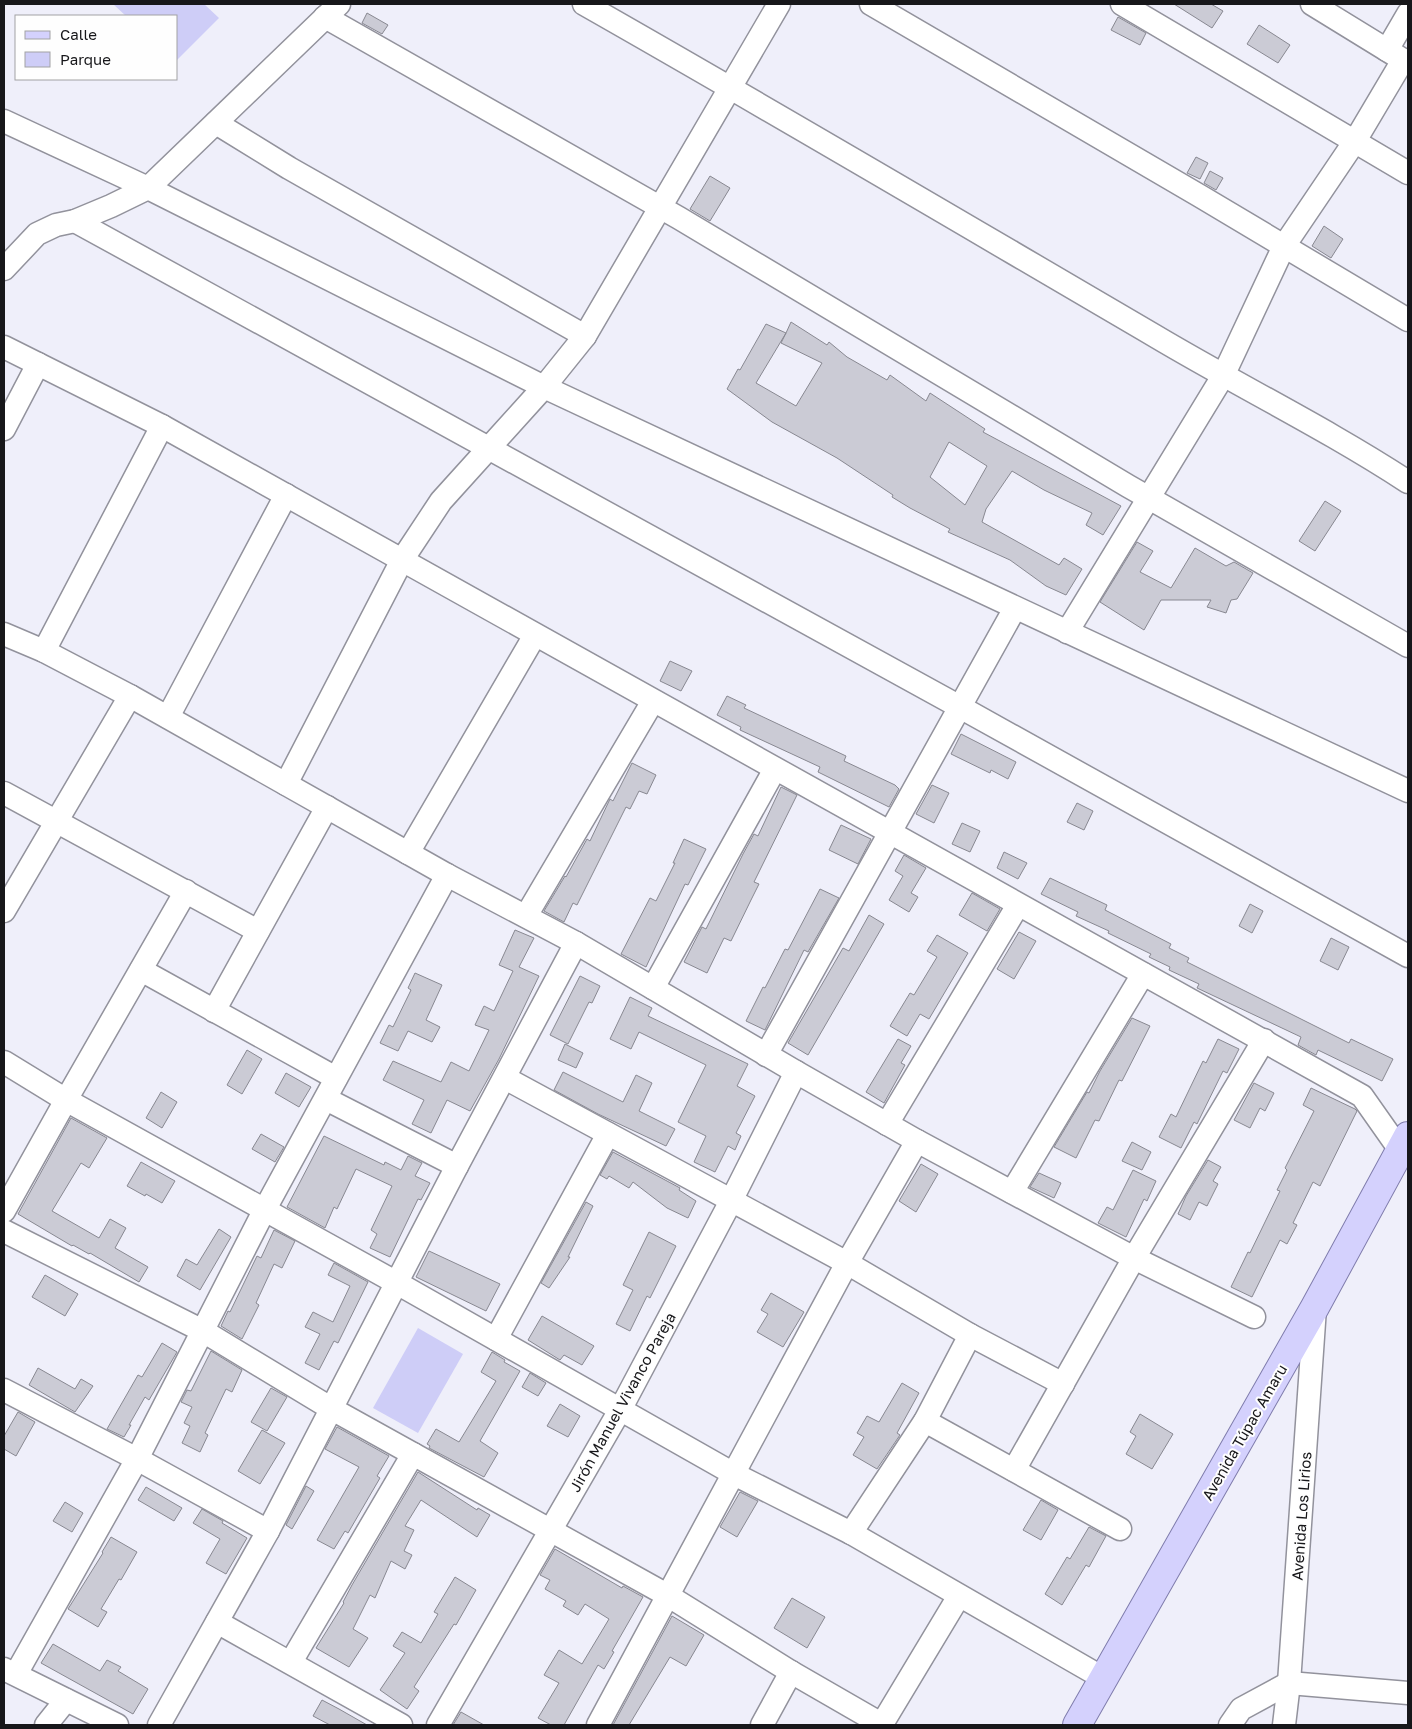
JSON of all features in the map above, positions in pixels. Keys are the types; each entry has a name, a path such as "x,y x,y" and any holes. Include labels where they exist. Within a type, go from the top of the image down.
{"main road":[{"name":"Avenida Túpac Amaru","path":"1077,1725 1315,1307 1404,1143"}],"street":[{"path":"584,4 731,87 1223,376 1360,450 1408,482"},
{"path":"286,784 402,560 442,501 544,387 585,336 779,4"},
{"path":"871,4 1408,320"},
{"path":"1122,4 1408,173"},
{"path":"1312,4 1399,58"},
{"path":"4,269 37,234 56,225 75,221 148,188 332,10 1150,499 1408,646"},
{"path":"1067,632 1150,499 1223,376 1284,246 1355,141 1399,58 1408,14"},
{"path":"4,121 148,188 544,387 1408,791"},
{"path":"216,123 289,168 585,336"},
{"path":"75,221 960,707 1408,956"},
{"path":"4,347 162,426 1018,905 1264,1040 1362,1096 1404,1143"},
{"path":"4,429 38,364"},
{"path":"44,651 162,426"},
{"path":"168,717 286,495"},
{"path":"766,1055 1015,608"},
{"path":"4,634 44,651 130,696 448,875 576,943 917,1141 1134,1258 1254,1317"},
{"path":"408,852 536,635"},
{"path":"4,911 130,696"},
{"path":"526,916 653,701"},
{"path":"653,988 775,769"},
{"path":"4,792 258,931"},
{"path":"214,1011 327,807"},
{"path":"107,1723 10,1672 137,1459 265,1210 448,875"},
{"path":"4,1211 186,891"},
{"path":"887,1124 1018,905"},
{"path":"159,1725 268,1531 457,1166 576,943"},
{"path":"141,970 336,1078"},
{"path":"1012,1192 1143,974"},
{"path":"1014,1470 1134,1258 1264,1040"},
{"path":"4,1062 66,1100 397,1282 734,1474 851,1533 1103,1678"},
{"name":"Jirón Manuel Vivanco Pareja","path":"438,1725 620,1410 731,1201 796,1072"},
{"path":"505,1078 847,1263 970,1335 1063,1384"},
{"path":"326,1099 457,1166"},
{"path":"496,1339 608,1134"},
{"path":"598,1725 847,1263 917,1141"},
{"path":"4,1231 203,1331 332,1409 668,1595 882,1725 959,1596"},
{"name":"Avenida Los Lirios","path":"1284,1725 1289,1683 1315,1307"},
{"path":"851,1533 925,1421 970,1335"},
{"path":"4,1390 137,1459 268,1531"},
{"path":"925,1421 1120,1529"},
{"path":"291,1662 413,1454"},
{"path":"217,1622 401,1725"},
{"path":"762,1725 792,1672"},
{"path":"1230,1724 1241,1709 1289,1683 1408,1693"},
{"path":"46,1725 66,1700"}],"green space":[{"path":"113,4 204,4 219,18 178,59 178,15 125,15"},
{"path":"418,1328 463,1354 418,1433 373,1408"}],"building":[{"path":"1174,4 1211,4 1223,11 1212,28"},
{"path":"367,13 388,25 382,34 362,23"},
{"path":"1118,17 1146,33 1140,45 1111,30"},
{"path":"1259,25 1290,45 1278,63 1247,44"},
{"path":"1196,157 1208,163 1200,179 1187,173"},
{"path":"1210,171 1223,178 1216,190 1204,183"},
{"path":"710,176 730,188 710,221 690,209"},
{"path":"1324,226 1343,239 1331,258 1312,246"},
{"path":"791,322 827,345 829,342 847,357 887,380 890,375 926,401 930,393 985,429 983,432 1121,506 1103,535 1086,525 1092,513 1044,490 1012,471 986,509 982,522 1059,565 1064,558 1082,569 1066,595 1046,586 1010,560 948,532 950,529 892,497 893,495 837,458 772,422 727,389 766,324 786,333","holes":["786,333 781,343 822,363 796,406 756,383","949,442 987,466 965,505 930,477"]},
{"path":"1325,501 1341,511 1315,551 1299,541"},
{"path":"1137,542 1153,551 1140,572 1171,588 1195,548 1226,566 1234,562 1253,573 1237,599 1231,600 1226,613 1207,607 1211,600 1161,600 1144,630 1100,602"},
{"path":"670,661 692,671 681,691 660,681"},
{"path":"727,696 746,705 744,708 846,756 844,761 895,785 899,789 889,807 818,772 820,767 740,730 741,727 717,715"},
{"path":"961,734 1016,762 1008,779 991,770 990,773 951,754"},
{"path":"632,763 656,775 647,794 639,791 630,809 626,807 577,905 573,903 564,922 544,911 587,839 590,841 610,799 613,801"},
{"path":"932,785 949,793 934,823 916,814"},
{"path":"781,787 797,795 754,882 759,884 731,941 724,938 707,973 684,962 702,927 706,929 754,834 758,836"},
{"path":"1077,803 1093,811 1084,830 1067,822"},
{"path":"962,823 980,831 970,852 952,844"},
{"path":"841,825 871,839 858,864 829,850"},
{"path":"684,839 706,849 688,885 685,884 646,967 621,954 650,898 656,901 675,863 673,863"},
{"path":"1004,852 1027,863 1018,879 997,868"},
{"path":"904,855 926,868 911,893 918,897 909,912 889,900 903,876 895,871"},
{"path":"1050,878 1107,905 1105,910 1171,944 1169,948 1189,958 1187,962 1349,1043 1351,1039 1393,1059 1382,1081 1318,1050 1316,1055 1298,1045 1301,1037 1197,988 1199,984 1169,970 1170,967 1149,957 1151,954 1108,933 1109,931 1076,916 1078,912 1041,894"},
{"path":"820,889 839,898 808,952 804,950 765,1030 746,1021 785,949 788,950"},
{"path":"972,893 1000,909 987,931 959,915"},
{"path":"1250,904 1263,911 1252,933 1239,926"},
{"path":"869,915 884,924 808,1055 788,1043 843,948 849,951"},
{"path":"515,930 534,938 519,967 539,976 499,1059 470,1111 447,1100 431,1133 412,1124 424,1100 383,1080 393,1061 441,1082 451,1062 469,1071 489,1030 475,1025 484,1006 494,1011 513,971 499,965"},
{"path":"1019,932 1036,941 1014,979 997,969"},
{"path":"937,935 968,953 929,1019 920,1014 907,1036 890,1026 910,993 914,995 937,957 927,951"},
{"path":"1331,938 1349,947 1338,970 1320,961"},
{"path":"415,973 442,985 426,1020 440,1027 432,1042 408,1031 398,1051 380,1043 389,1025 393,1027 411,990 408,988"},
{"path":"580,976 600,986 592,1003 589,1002 568,1044 550,1035"},
{"path":"630,997 652,1008 648,1016 748,1064 737,1086 755,1096 736,1133 741,1136 735,1150 728,1146 715,1172 694,1162 706,1136 678,1122 706,1065 639,1032 631,1049 610,1039"},
{"path":"1132,1018 1150,1026 1122,1081 1119,1080 1099,1121 1095,1120 1076,1158 1054,1147 1087,1092 1089,1093"},
{"path":"898,1039 911,1046 901,1063 905,1065 884,1103 866,1092"},
{"path":"1218,1039 1239,1049 1227,1073 1223,1071 1197,1124 1194,1122 1181,1148 1159,1137 1171,1114 1176,1117 1203,1061 1206,1063"},
{"path":"565,1044 583,1053 576,1068 558,1060"},
{"path":"247,1050 262,1059 242,1094 227,1085"},
{"path":"563,1072 623,1102 636,1075 652,1083 639,1111 675,1129 666,1146 598,1114 554,1090"},
{"path":"286,1073 311,1087 299,1107 275,1093"},
{"path":"1254,1083 1274,1093 1265,1111 1260,1108 1250,1128 1234,1120"},
{"path":"1311,1088 1357,1111 1320,1186 1313,1182 1293,1223 1297,1225 1287,1244 1280,1240 1252,1297 1231,1287 1280,1191 1277,1190 1287,1170 1285,1168 1314,1111 1303,1105"},
{"path":"161,1092 177,1102 162,1128 146,1118"},
{"path":"71,1118 107,1138 89,1168 81,1163 52,1211 99,1238 110,1219 126,1228 115,1248 148,1267 139,1282 18,1214"},
{"path":"261,1134 284,1147 275,1162 252,1149"},
{"path":"324,1136 384,1165 385,1162 401,1170 408,1156 422,1163 415,1176 430,1183 421,1200 418,1199 390,1257 370,1248 377,1234 371,1230 392,1186 356,1169 337,1209 334,1207 325,1228 287,1207"},
{"path":"1132,1142 1151,1152 1142,1170 1122,1161"},
{"path":"613,1152 680,1188 679,1190 696,1201 688,1218 667,1208 633,1182 629,1188 609,1176 607,1179 600,1175"},
{"path":"1208,1160 1221,1167 1213,1181 1218,1184 1207,1206 1199,1202 1190,1220 1178,1214 1186,1196"},
{"path":"141,1162 175,1181 162,1203 127,1186"},
{"path":"921,1164 938,1174 916,1212 899,1201"},
{"path":"1133,1170 1156,1181 1147,1201 1144,1199 1126,1237 1098,1223 1107,1207 1113,1210"},
{"path":"1039,1173 1061,1183 1054,1198 1030,1187"},
{"path":"586,1202 593,1206 568,1257 570,1257 549,1288 541,1283"},
{"path":"219,1229 231,1237 200,1290 177,1276 186,1259 197,1265"},
{"path":"274,1230 295,1241 282,1268 274,1264 256,1303 259,1305 242,1339 221,1326 228,1311 230,1312 257,1256 261,1258"},
{"path":"649,1232 676,1246 650,1298 647,1296 630,1331 616,1324 633,1290 623,1285"},
{"path":"429,1251 500,1284 486,1311 416,1277"},
{"path":"334,1263 368,1282 338,1343 334,1341 319,1370 305,1363 320,1334 305,1327 313,1312 333,1322 350,1286 328,1275"},
{"path":"45,1275 78,1294 65,1316 32,1297"},
{"path":"771,1293 804,1312 783,1347 757,1332 768,1314 761,1310"},
{"path":"542,1316 594,1346 582,1365 564,1355 560,1360 528,1340"},
{"path":"162,1343 177,1352 149,1400 145,1397 124,1437 107,1429 138,1375 142,1377"},
{"path":"211,1351 242,1370 232,1392 226,1389 205,1433 208,1435 200,1452 182,1443 190,1426 184,1423 192,1407 181,1402 187,1390 191,1391"},
{"path":"492,1352 505,1360 504,1362 520,1371 480,1441 498,1453 484,1477 429,1448 430,1446 427,1444 436,1429 459,1442 496,1381 481,1372"},
{"path":"38,1368 75,1389 81,1379 93,1386 75,1412 29,1385"},
{"path":"530,1373 546,1383 538,1396 522,1387"},
{"path":"902,1383 919,1393 897,1433 900,1435 877,1469 853,1455 864,1437 857,1433 867,1416 879,1422"},
{"path":"271,1388 287,1397 267,1431 251,1422"},
{"path":"560,1404 580,1416 568,1437 547,1426"},
{"path":"18,1412 35,1422 16,1456 4,1449 4,1436"},
{"path":"1140,1414 1173,1434 1152,1469 1126,1454 1136,1436 1130,1432"},
{"path":"337,1427 389,1456 377,1476 380,1478 348,1533 345,1531 334,1549 317,1540 359,1467 325,1449"},
{"path":"262,1430 285,1443 260,1484 238,1471"},
{"path":"418,1472 477,1510 478,1508 490,1515 477,1537 421,1500 405,1526 414,1530 404,1551 412,1555 405,1569 391,1561 375,1598 370,1595 353,1629 368,1638 349,1667 316,1648 344,1603 352,1585"},
{"path":"306,1486 314,1491 292,1529 286,1525"},
{"path":"146,1487 182,1508 174,1521 138,1500"},
{"path":"740,1492 758,1501 737,1537 720,1527"},
{"path":"1041,1500 1058,1510 1041,1540 1023,1530"},
{"path":"65,1502 83,1513 72,1532 53,1521"},
{"path":"202,1509 247,1538 226,1574 206,1563 220,1539 193,1523"},
{"path":"1089,1527 1106,1536 1089,1567 1086,1565 1062,1605 1045,1594 1067,1557 1070,1559"},
{"path":"111,1537 137,1552 101,1609 107,1612 98,1627 68,1609"},
{"path":"555,1549 622,1588 623,1586 643,1597 612,1651 614,1652 604,1669 598,1665 564,1725 551,1725 538,1718 559,1683 544,1675 559,1650 582,1664 609,1619 585,1604 578,1615 563,1606 566,1601 545,1589 550,1580 540,1575"},
{"path":"455,1577 476,1590 456,1625 454,1624 414,1687 419,1691 407,1709 380,1690 405,1653 393,1646 402,1632 421,1643 438,1614 434,1612"},
{"path":"792,1598 825,1617 807,1648 774,1628"},
{"path":"672,1616 704,1635 686,1666 670,1657 629,1725 613,1725"},
{"path":"53,1644 100,1671 107,1660 121,1667 118,1671 148,1689 133,1714 41,1663"},
{"path":"322,1700 367,1725 330,1725 313,1716"},
{"path":"461,1712 484,1725 453,1725"}]}
